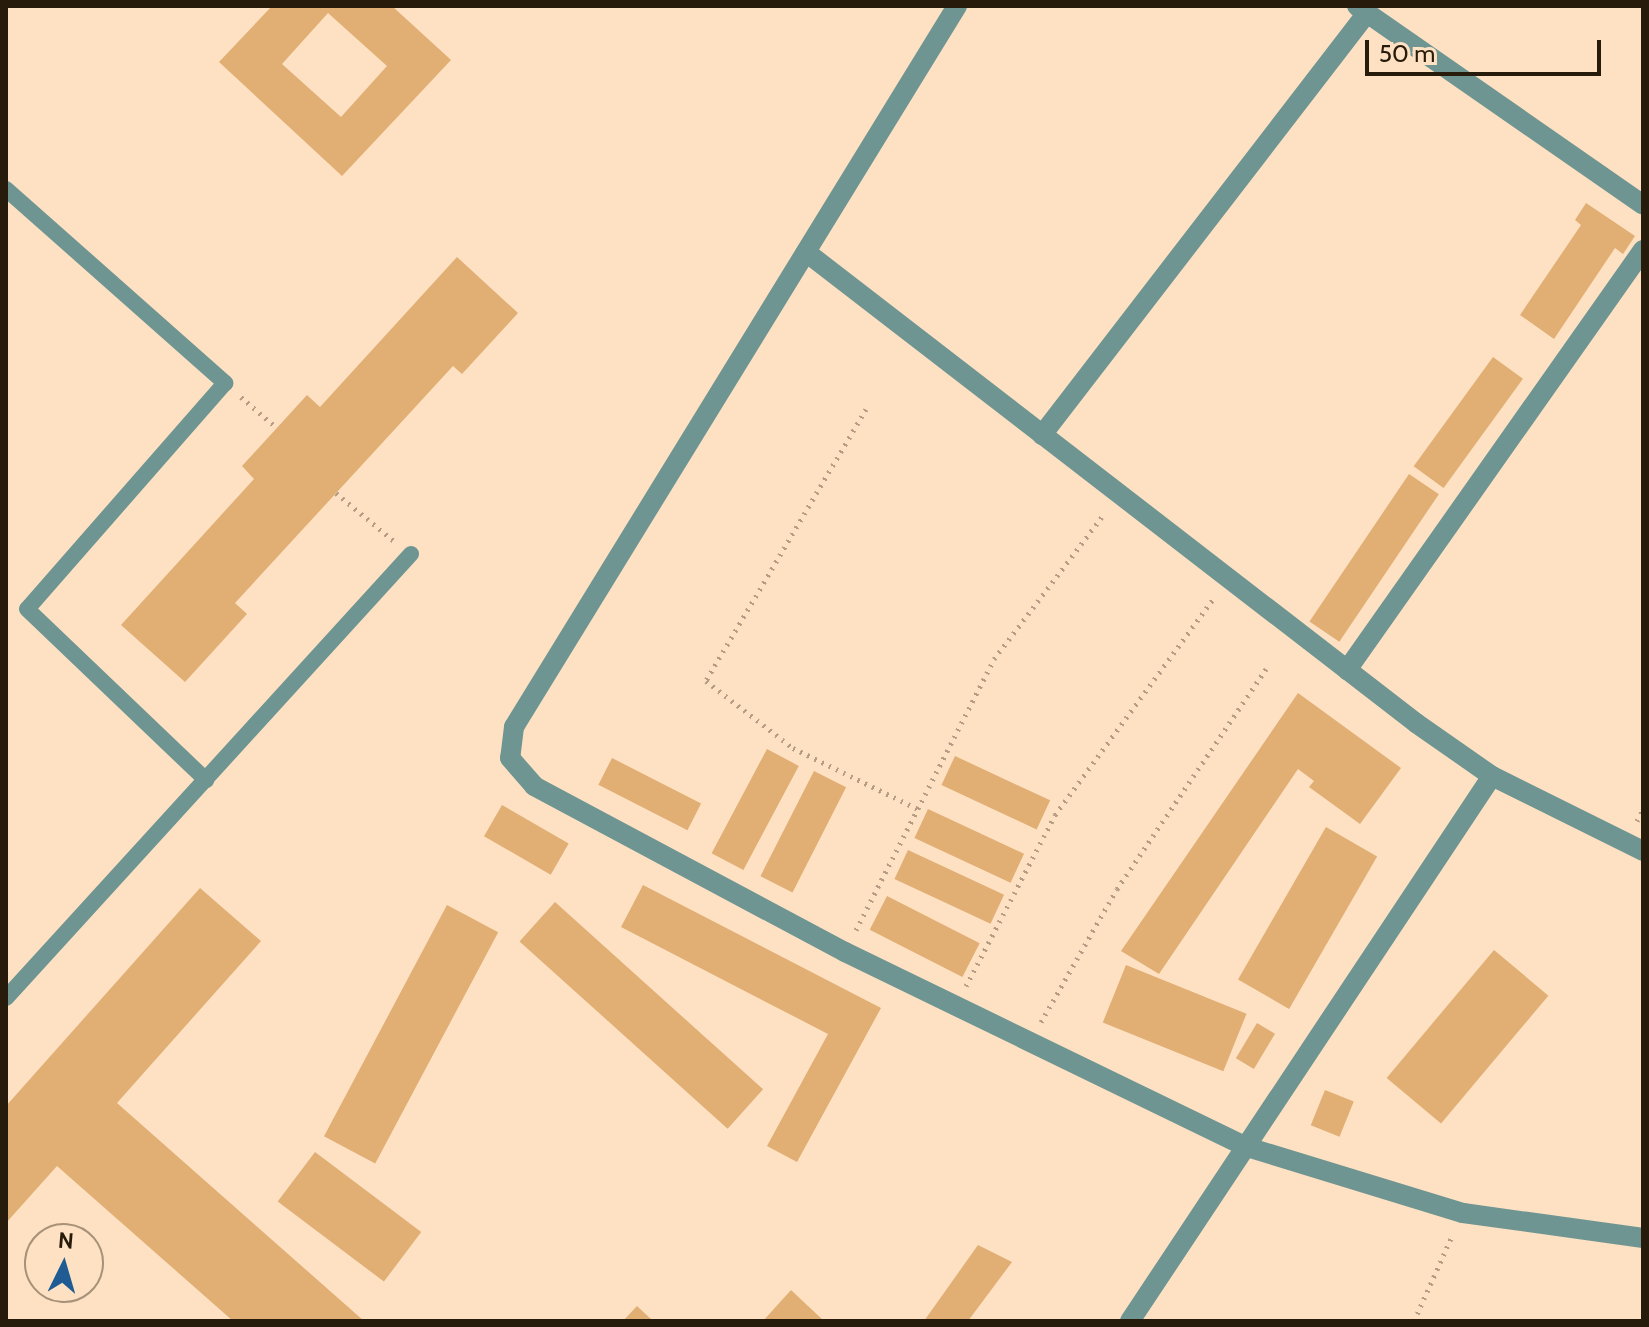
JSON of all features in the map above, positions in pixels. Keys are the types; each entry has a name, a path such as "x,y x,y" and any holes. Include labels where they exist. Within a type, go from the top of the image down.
{"street":[{"path":"957,6 507,743 534,786 845,952 1247,1147 1463,1213 1643,1238"},
{"path":"1042,435 1362,10 1643,205"},
{"path":"1347,670 1643,250"},
{"path":"806,252 1042,435 1117,498 1229,578 1347,670 1492,776 1643,851"},
{"path":"1134,1320 1492,776"}],"lane":[{"path":"6,189 225,383 27,609 206,780"},
{"path":"6,998 411,554"}],"path":[{"path":"225,383 277,428"},
{"path":"866,409 706,681 793,748 918,809"},
{"path":"336,493 411,554"},
{"path":"845,952 994,659 1117,498"},
{"path":"956,1007 1055,815 1229,578"},
{"path":"1030,1042 1117,889 1266,669"},
{"path":"1414,1321 1463,1213"}],"building":[{"path":"272,6 392,6 451,60 342,176 219,62","holes":["328,13 387,66 341,117 282,64"]},
{"path":"1586,203 1635,236 1623,254 1615,248 1554,339 1520,315 1581,225 1575,220"},
{"path":"457,257 518,313 462,374 453,366 235,603 247,614 185,682 121,625 254,479 242,466 307,395 320,407"},
{"path":"1493,357 1523,379 1444,488 1414,466"},
{"path":"1409,474 1439,494 1339,642 1309,622"},
{"path":"1298,693 1401,768 1360,824 1309,787 1314,781 1298,769 1159,974 1121,951"},
{"path":"767,749 799,766 743,870 712,853"},
{"path":"955,756 1050,800 1037,829 941,785"},
{"path":"612,758 701,803 687,830 598,785"},
{"path":"814,771 846,787 793,892 760,876"},
{"path":"502,805 569,843 551,875 484,836"},
{"path":"928,809 1024,854 1011,883 914,838"},
{"path":"1326,827 1377,856 1289,1009 1238,979"},
{"path":"908,850 1004,895 991,924 894,879"},
{"path":"643,885 881,1008 797,1162 767,1146 828,1034 621,927"},
{"path":"200,888 261,941 117,1103 364,1321 233,1321 57,1166 6,1223 6,1106"},
{"path":"887,896 980,943 962,977 870,930"},
{"path":"555,902 763,1089 728,1129 520,941"},
{"path":"447,905 498,932 375,1164 324,1136"},
{"path":"1494,950 1548,996 1441,1124 1387,1078"},
{"path":"1126,965 1247,1014 1223,1071 1103,1022"},
{"path":"1257,1023 1275,1034 1254,1069 1236,1058"},
{"path":"1325,1090 1354,1102 1340,1137 1311,1125"},
{"path":"315,1152 421,1232 384,1282 278,1202"},
{"path":"978,1245 1012,1262 968,1321 924,1321"},
{"path":"791,1290 824,1321 763,1321"},
{"path":"637,1306 653,1321 623,1321"}]}
